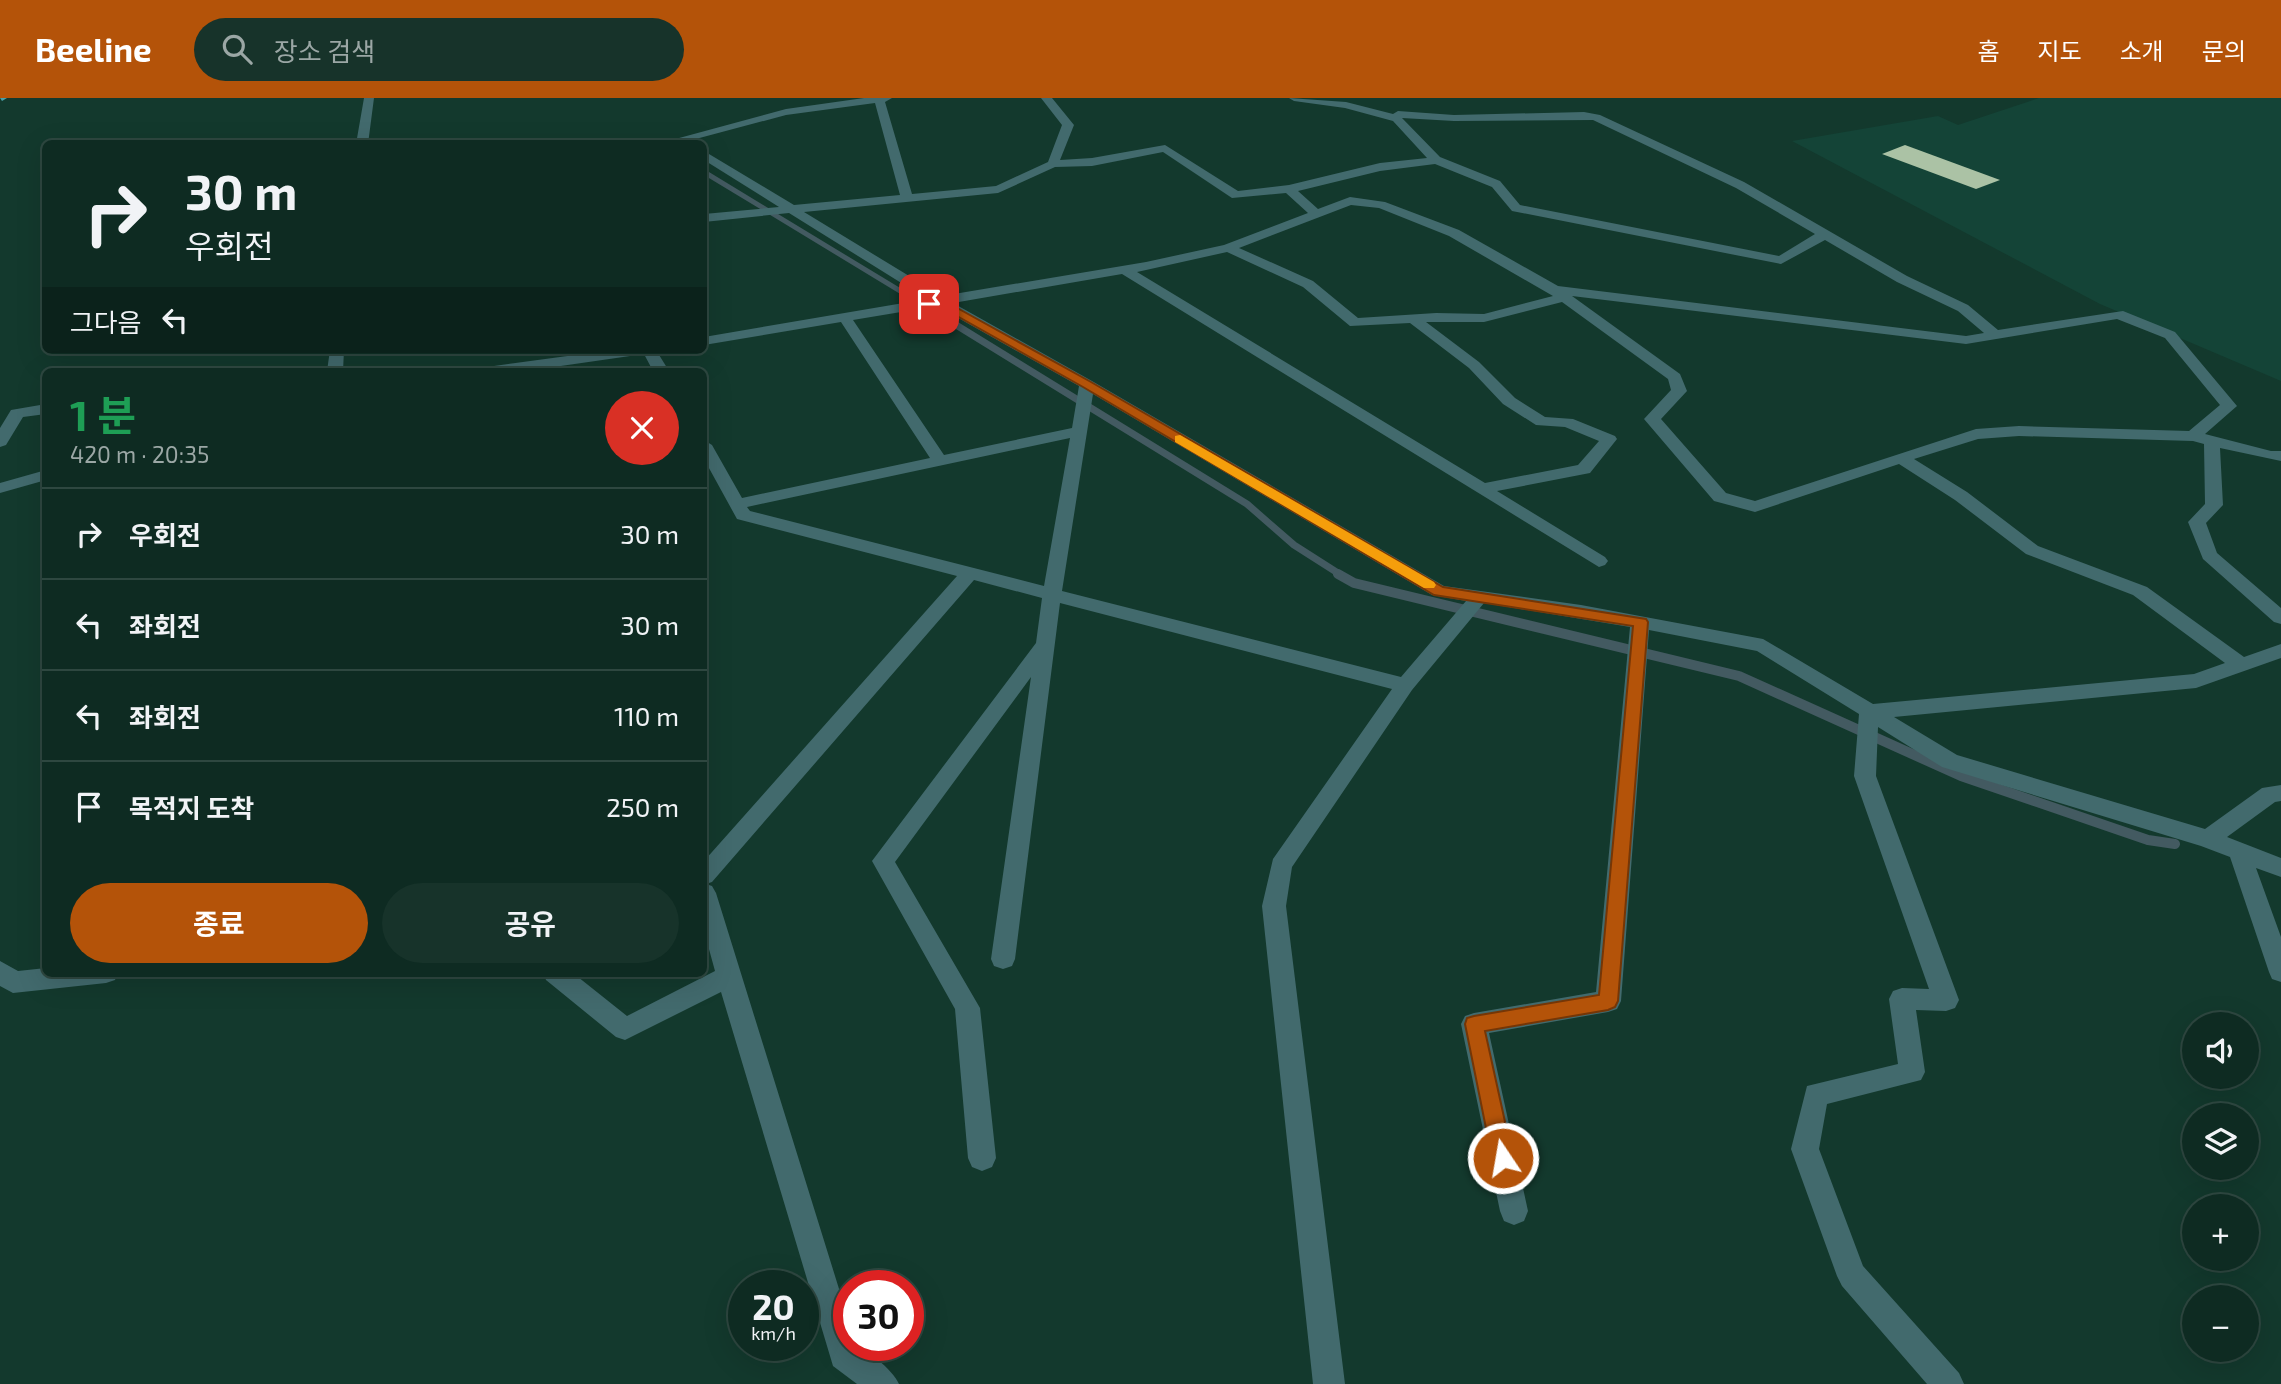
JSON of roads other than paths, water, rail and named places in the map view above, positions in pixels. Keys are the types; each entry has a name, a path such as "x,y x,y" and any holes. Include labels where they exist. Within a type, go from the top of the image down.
{"street":[{"path":"363,140 369,98"},
{"path":"1046,98 1068,125 1053,163"},
{"path":"1294,98 1346,105 1398,117 1596,117 1740,186 1902,279 1963,308 1994,334"},
{"path":"1398,117 1403,98"},
{"path":"684,140 786,112 883,99 907,197"},
{"path":"1398,117 1436,160 1496,184 1516,208 1781,260 1823,234"},
{"path":"707,218 998,189 1053,163 1092,162 1165,148 1236,195 1289,189 1380,167 1436,160"},
{"path":"707,157 790,208 929,304 1087,384 1439,591 1640,622 1763,646 1950,761 2208,839 2281,868"},
{"path":"1289,189 1317,214"},
{"path":"707,341 1125,270 1228,248 1350,201 1381,205 1454,233 1560,294 1675,377 1679,391 1652,419 1720,497 1755,507 1976,434 2193,436 2271,456 2281,456"},
{"path":"1228,248 1308,284 1354,323 1484,318 1560,294 1966,340 2118,314 2170,335 2229,406 2193,436"},
{"path":"1125,270 1599,561"},
{"path":"845,318 940,461"},
{"path":"1413,319 1474,365 1509,401 1542,422 1567,422 1609,439 1584,469 1482,489"},
{"path":"515,368 615,354"},
{"path":"1003,959 1052,594 1087,384"},
{"path":"0,442 17,413 42,410"},
{"path":"737,504 1079,432"},
{"path":"2211,440 2214,505 2197,522 2209,555 2281,618"},
{"path":"707,450 743,515 1405,685"},
{"path":"1901,458 1961,496 2032,550 2140,591 2241,665"},
{"path":"0,488 42,476"},
{"path":"707,873 970,573"},
{"path":"1329,1384 1274,906 1281,865 1405,685 1479,597"},
{"path":"1514,1211 1474,1024 1608,1001 1640,622"},
{"path":"982,1158 967,1008 883,860 1045,644"},
{"path":"1869,712 2196,681 2281,651"},
{"path":"1869,712 1865,776 1946,1000 1902,999 1912,1072 1816,1095 1805,1149 1852,1276 1948,1384"},
{"path":"2208,839 2270,794 2281,793"},
{"path":"2239,851 2281,972"},
{"path":"707,903 844,1355 883,1384"},
{"path":"0,971 13,982 65,977"},
{"path":"560,977 625,1028 729,976"}],"waterway":[{"path":"707,174 925,306"},
{"path":"922,304 1247,504 1294,545 1341,575"},
{"path":"1338,574 1354,583 1739,676 1961,776 2148,840 2175,844"}]}
